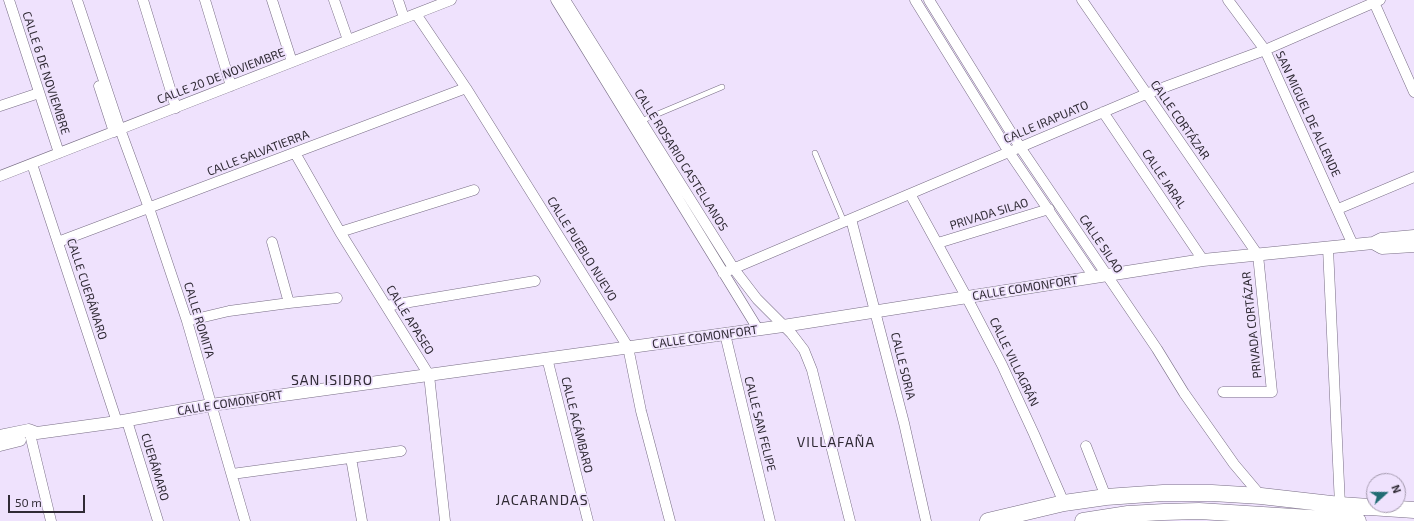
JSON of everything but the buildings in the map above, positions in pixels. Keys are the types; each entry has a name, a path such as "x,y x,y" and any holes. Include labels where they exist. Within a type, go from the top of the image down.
{"main road":[{"path":"988,521 1064,503 1106,497 1162,493 1212,493 1261,496 1340,505 1414,510"},
{"path":"1083,521 1129,518 1164,512 1200,511 1236,517 1358,521"}],"street":[{"name":"CALLE 6 DE NOVIEMBRE","path":"9,0 59,153"},
{"path":"71,0 117,131"},
{"path":"78,0 117,131"},
{"path":"143,0 176,108"},
{"path":"205,0 231,86"},
{"path":"272,0 292,62"},
{"path":"334,0 348,40"},
{"path":"398,0 404,18"},
{"name":"CALLE 20 DE NOVIEMBRE","path":"0,176 451,0"},
{"name":"CALLE ROSARIO CASTELLANOS","path":"564,0 734,269 757,299 798,341 808,360 850,521"},
{"name":"CALLE ROSARIO CASTELLANOS","path":"564,0 758,330"},
{"name":"CALLE SILAO","path":"915,0 1009,152 1094,277"},
{"name":"CALLE SILAO","path":"929,0 1020,147 1107,275 1207,427 1234,464 1261,496"},
{"name":"CALLE CORTÁZAR","path":"1082,0 1258,254"},
{"name":"SAN MIGUEL DE ALLENDE","path":"1228,0 1265,50 1353,245"},
{"path":"1376,1 1414,92"},
{"name":"CALLE IRAPUATO","path":"724,273 1146,94 1265,50 1376,1"},
{"name":"CALLE PUEBLO NUEVO","path":"416,14 466,88 628,347 643,418 670,521"},
{"name":"CALLE SALVATIERRA","path":"58,242 466,88"},
{"path":"0,106 40,93"},
{"name":"CALLE JARAL","path":"1103,112 1203,260"},
{"name":"CALLE ROMITA","path":"117,131 149,208 187,321 245,521"},
{"name":"CALLE APASEO","path":"294,153 340,232 429,375 445,521"},
{"name":"CALLE CUERÁMARO","path":"32,164 58,242 122,421"},
{"path":"1338,209 1414,177"},
{"path":"340,232 474,190"},
{"name":"CALLE VILLAGRÁN","path":"910,194 938,243 1015,392 1064,503"},
{"name":"PRIVADA SILAO","path":"938,243 1049,209"},
{"name":"CALLE SORIA","path":"848,221 876,312 904,423 926,521"},
{"name":"CALLE COMONFORT","path":"0,436 32,434 122,421 211,405 758,330 1203,260 1373,243 1380,239 1414,236"},
{"path":"272,242 289,303"},
{"name":"CALLE COMONFORT","path":"1373,243 1382,248 1414,246"},
{"path":"1328,248 1340,505"},
{"name":"PRIVADA CORTÁZAR","path":"1223,392 1272,392 1258,254"},
{"path":"386,306 534,281"},
{"path":"187,321 229,311 337,298"},
{"name":"CALLE SAN FELIPE","path":"725,334 770,521"},
{"name":"CALLE ACÁMBARO","path":"547,358 588,521"},
{"name":"CUERÁMARO","path":"122,421 158,521"},
{"path":"32,434 51,521"},
{"name":"CALLE COMONFORT","path":"0,445 32,434"},
{"path":"1086,446 1106,497"},
{"path":"232,474 401,451"},
{"path":"351,458 362,521"}],"lane":[{"path":"641,121 722,87"},
{"path":"815,153 848,221"}],"district":[{"name":"SAN ISIDRO","path":"332,380"},
{"name":"VILLAFAÑA","path":"836,442"},
{"name":"JACARANDAS","path":"542,500"}]}
